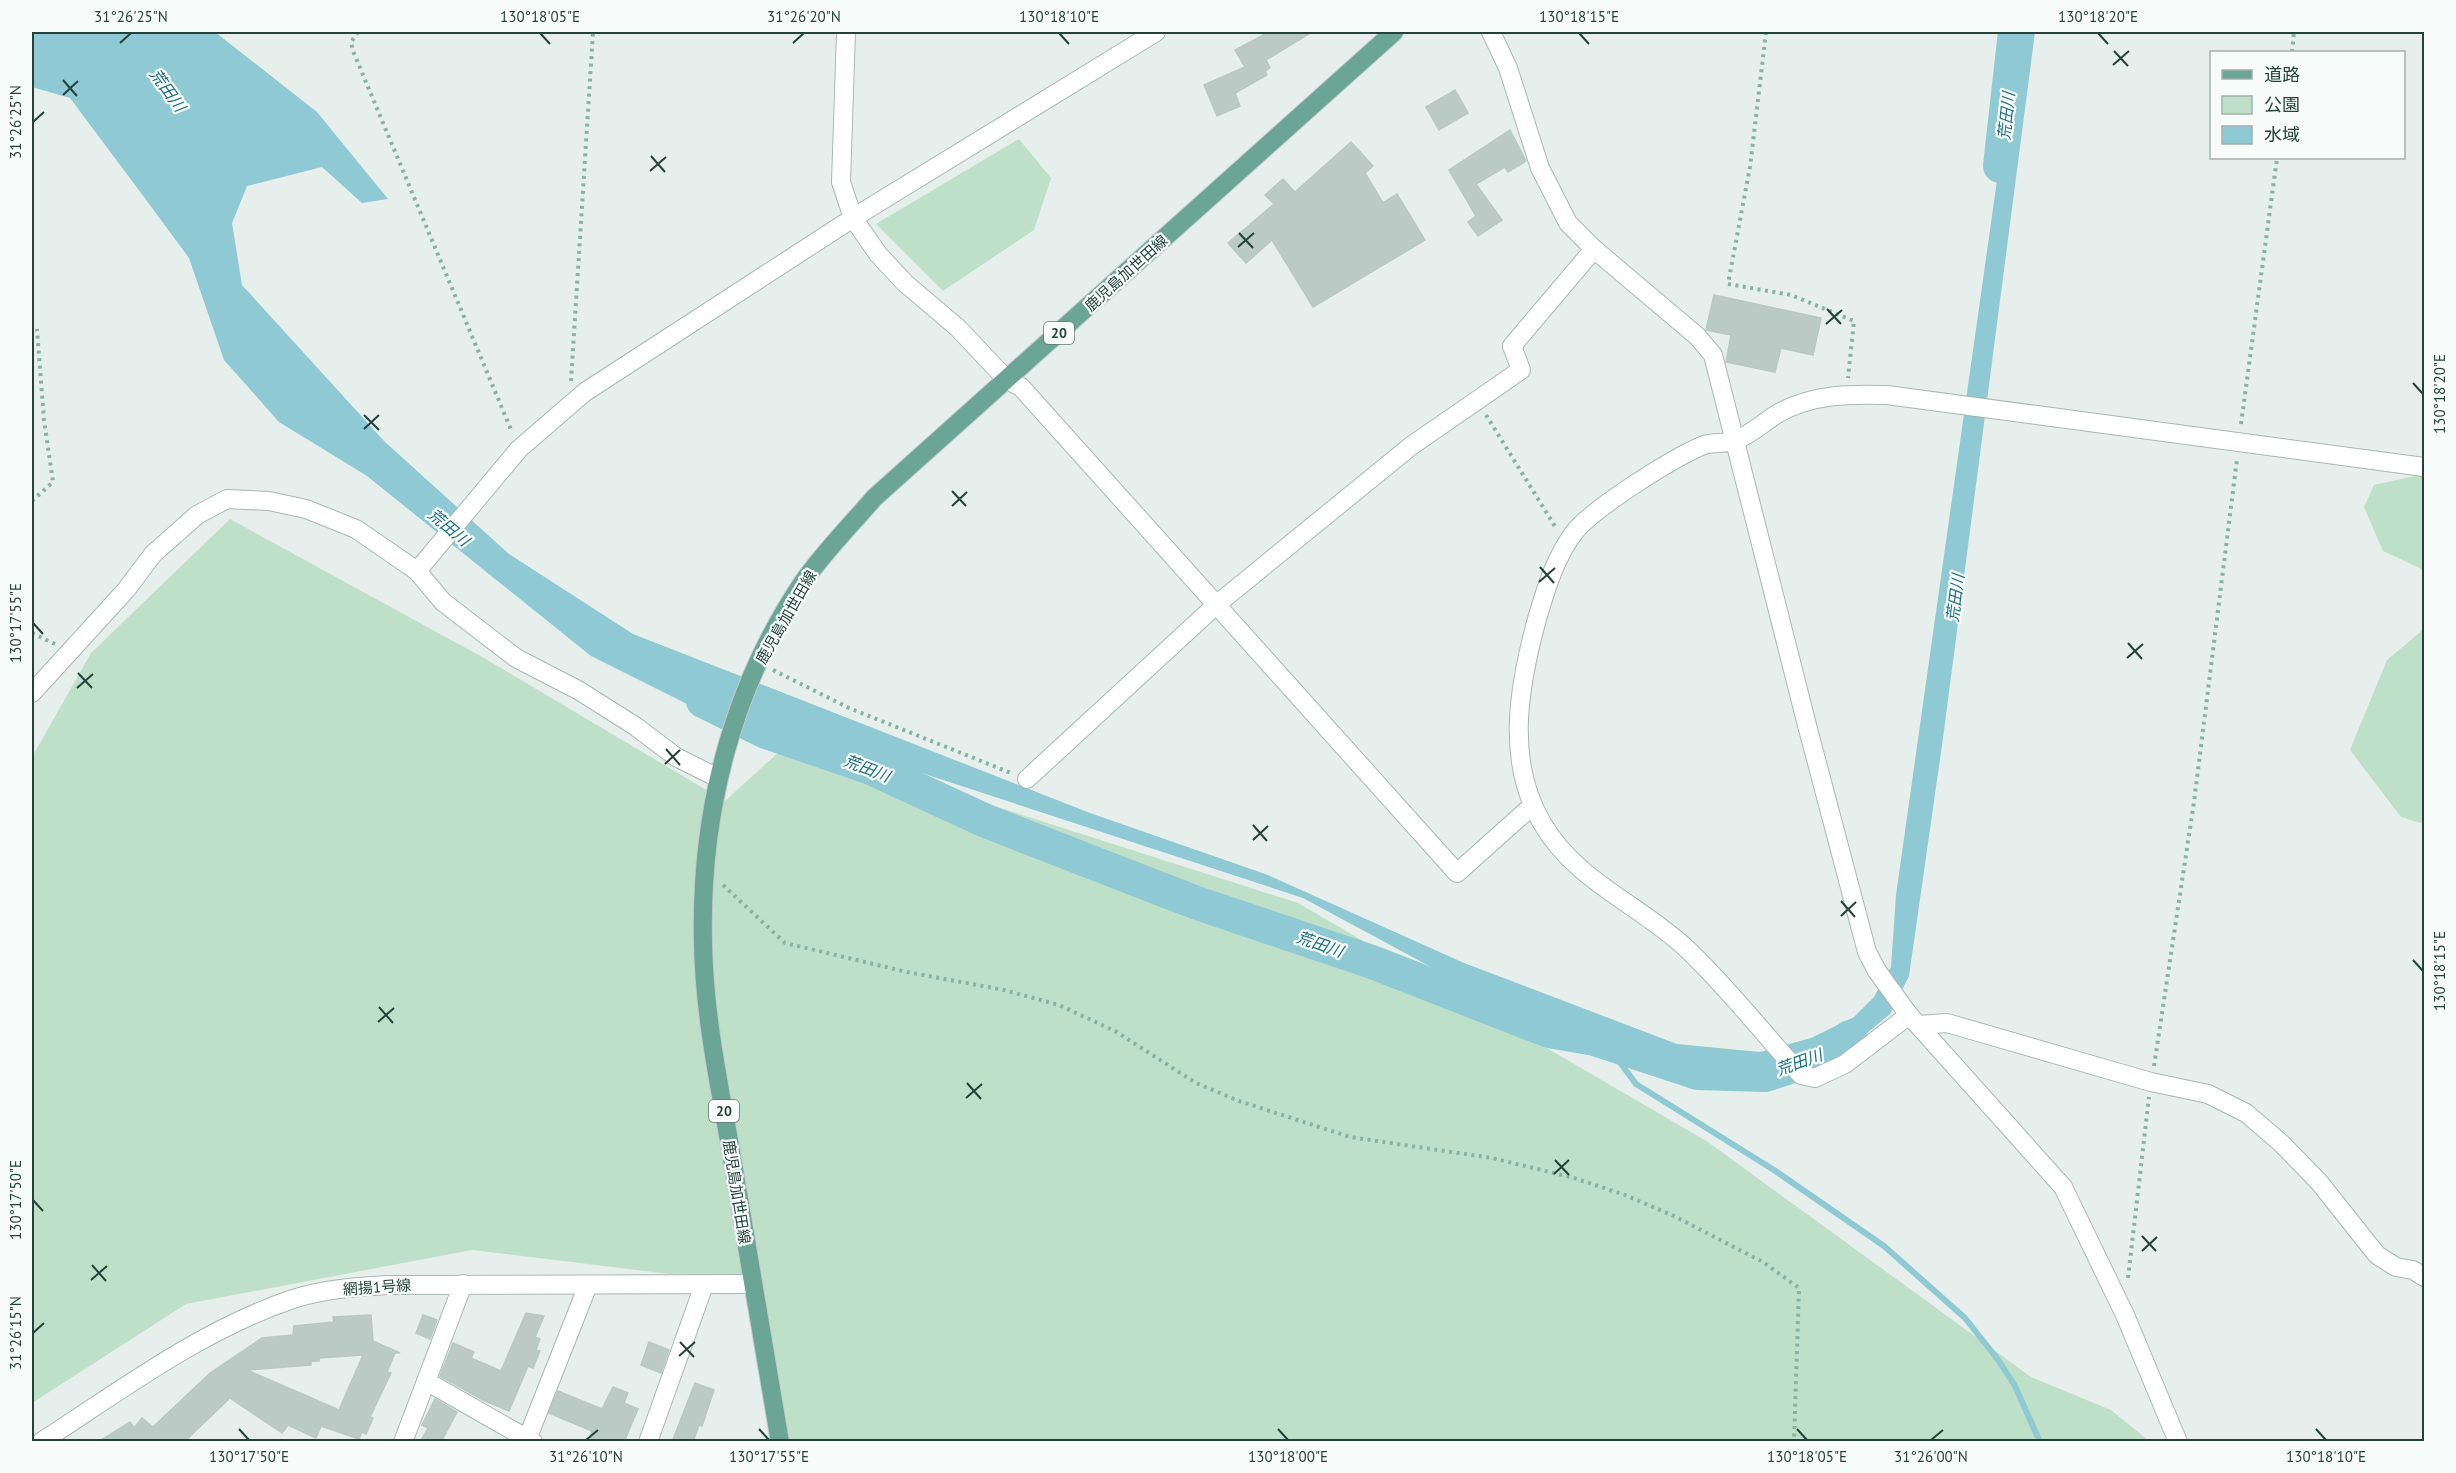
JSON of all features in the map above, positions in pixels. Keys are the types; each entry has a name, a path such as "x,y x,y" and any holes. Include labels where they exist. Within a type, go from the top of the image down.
{"main road":[{"name":"鹿児島加世田線","path":"780,1442 711,1031 703,945 704,866 718,778 724,753 759,662 803,583 829,548 874,498 1394,32"}],"street":[{"path":"846,32 840,182 853,218 878,254 905,283 958,328 1007,380 1021,387 1457,873 1533,805"},
{"path":"417,571 519,449 570,404 853,218 1156,32"},
{"path":"1491,32 1508,68 1540,168 1568,223 1594,249 1697,336 1713,355 1867,952 1876,971 1912,1017 2063,1187 2125,1315 2178,1442"},
{"path":"1027,779 1216,605 1411,446 1521,370 1512,346 1594,249"},
{"path":"2424,467 1951,406 1887,395 1846,394 1806,401 1779,412 1735,441 1705,444 1642,481 1593,514 1566,544 1542,603 1521,682 1518,710 1520,758 1533,805 1557,845 1595,882 1665,930 1688,950 1801,1075 1815,1078 1845,1064 1912,1017 1947,1023 2151,1082 2208,1094 2246,1113 2281,1143 2319,1182 2377,1255 2396,1267 2413,1270 2424,1277"},
{"path":"32,693 126,590 153,554 197,514 227,499 269,501 306,509 356,529 417,571 443,602 516,658 578,690 635,726 676,757 718,778"},
{"path":"403,1442 463,1284"},
{"name":"網揚1号線","path":"50,1440 194,1346 239,1321 292,1299 351,1287 463,1284 704,1286 753,1284"},
{"path":"426,1381 529,1440 588,1285"},
{"path":"648,1442 704,1286"}],"path":[{"path":"358,32 351,42 353,51 519,449"},
{"path":"570,404 593,32"},
{"path":"1766,32 1750,167 1728,284 1791,295 1854,321 1846,394"},
{"path":"2292,51 2294,32"},
{"path":"2128,1282 2151,1082 2194,802 2277,159"},
{"path":"32,501 53,482 44,420 37,329"},
{"path":"1478,401 1566,544"},
{"path":"32,633 70,650"},
{"path":"759,662 849,708 1027,779"},
{"path":"704,866 785,944 907,972 1004,990 1059,1005 1115,1031 1196,1083 1239,1101 1350,1137 1492,1158 1574,1178 1674,1215 1763,1262 1799,1288 1794,1442"}],"green space":[{"path":"1019,139 1051,178 1034,230 943,291 876,224"},
{"path":"2424,474 2424,570 2383,551 2364,507 2374,485"},
{"path":"230,519 484,658 725,801 791,741 1298,903 1708,1142 2031,1377 2111,1410 2149,1441 781,1441 752,1284 472,1250 186,1304 32,1403 32,757 91,653"},
{"path":"2424,629 2424,824 2401,817 2350,750 2387,660"}],"water":[{"path":"32,32 215,32 317,112 388,199 362,203 322,167 247,186 232,223 242,285 385,442 509,554 633,634 1090,813 1268,875 1464,963 1677,1044 1760,1052 1811,1038 1854,1017 1874,997 1891,967 1896,895 2018,32 2035,32 1943,738 1909,976 1890,1014 1861,1038 1828,1057 1762,1069 1667,1055 1457,981 1303,898 815,738 695,708 591,656 367,476 279,422 224,360 189,258 147,201 70,98 32,87"}],"building":[{"path":"1269,32 1312,32 1266,60 1270,68 1265,71 1267,75 1235,93 1240,106 1217,116 1204,85 1245,67 1235,50"},
{"path":"1455,90 1468,113 1439,130 1426,107"},
{"path":"1510,130 1526,161 1508,172 1505,167 1476,184 1502,220 1478,236 1468,222 1476,216 1449,170"},
{"path":"1351,142 1373,166 1365,173 1383,203 1397,194 1425,240 1313,307 1272,240 1246,263 1228,243 1274,204 1265,195 1283,179 1295,192"},
{"path":"1714,295 1821,318 1813,355 1781,348 1775,372 1726,362 1731,335 1706,330"},
{"path":"526,1313 544,1316 535,1337 540,1339 536,1350 540,1351 533,1368 528,1366 509,1411 483,1400 440,1376 453,1343 474,1352 471,1358 501,1371"},
{"path":"371,1315 373,1341 400,1353 395,1353 387,1372 391,1373 370,1417 373,1418 366,1434 362,1432 359,1439 321,1426 316,1438 288,1425 282,1433 230,1398 184,1442 98,1442 130,1422 134,1428 142,1418 153,1427 210,1373 262,1338 293,1335 294,1326 334,1322 333,1317","holes":["363,1355 339,1410 247,1370 311,1365 311,1361 319,1361 319,1358"]},
{"path":"423,1315 437,1320 430,1339 416,1333"},
{"path":"649,1342 669,1350 661,1373 641,1365"},
{"path":"695,1383 714,1390 702,1426 699,1425 693,1442 672,1442"},
{"path":"613,1387 628,1393 624,1403 638,1409 624,1442 599,1442 590,1438 592,1431 549,1413 558,1391 602,1409"},
{"path":"435,1399 457,1412 441,1442 420,1442 428,1428 422,1425"}],"waterway":[{"name":"荒田川","path":"2000,166 2015,32"},
{"name":"荒田川","path":"703,701 766,732 871,768 986,821 1109,869 1197,903 1372,962 1549,1031 1595,1039 1698,1073 1765,1075 1823,1056 1850,1037"},
{"path":"1607,1045 1636,1084 1774,1170 1884,1246 1965,1318 1999,1361 2015,1386 2040,1442"}]}
